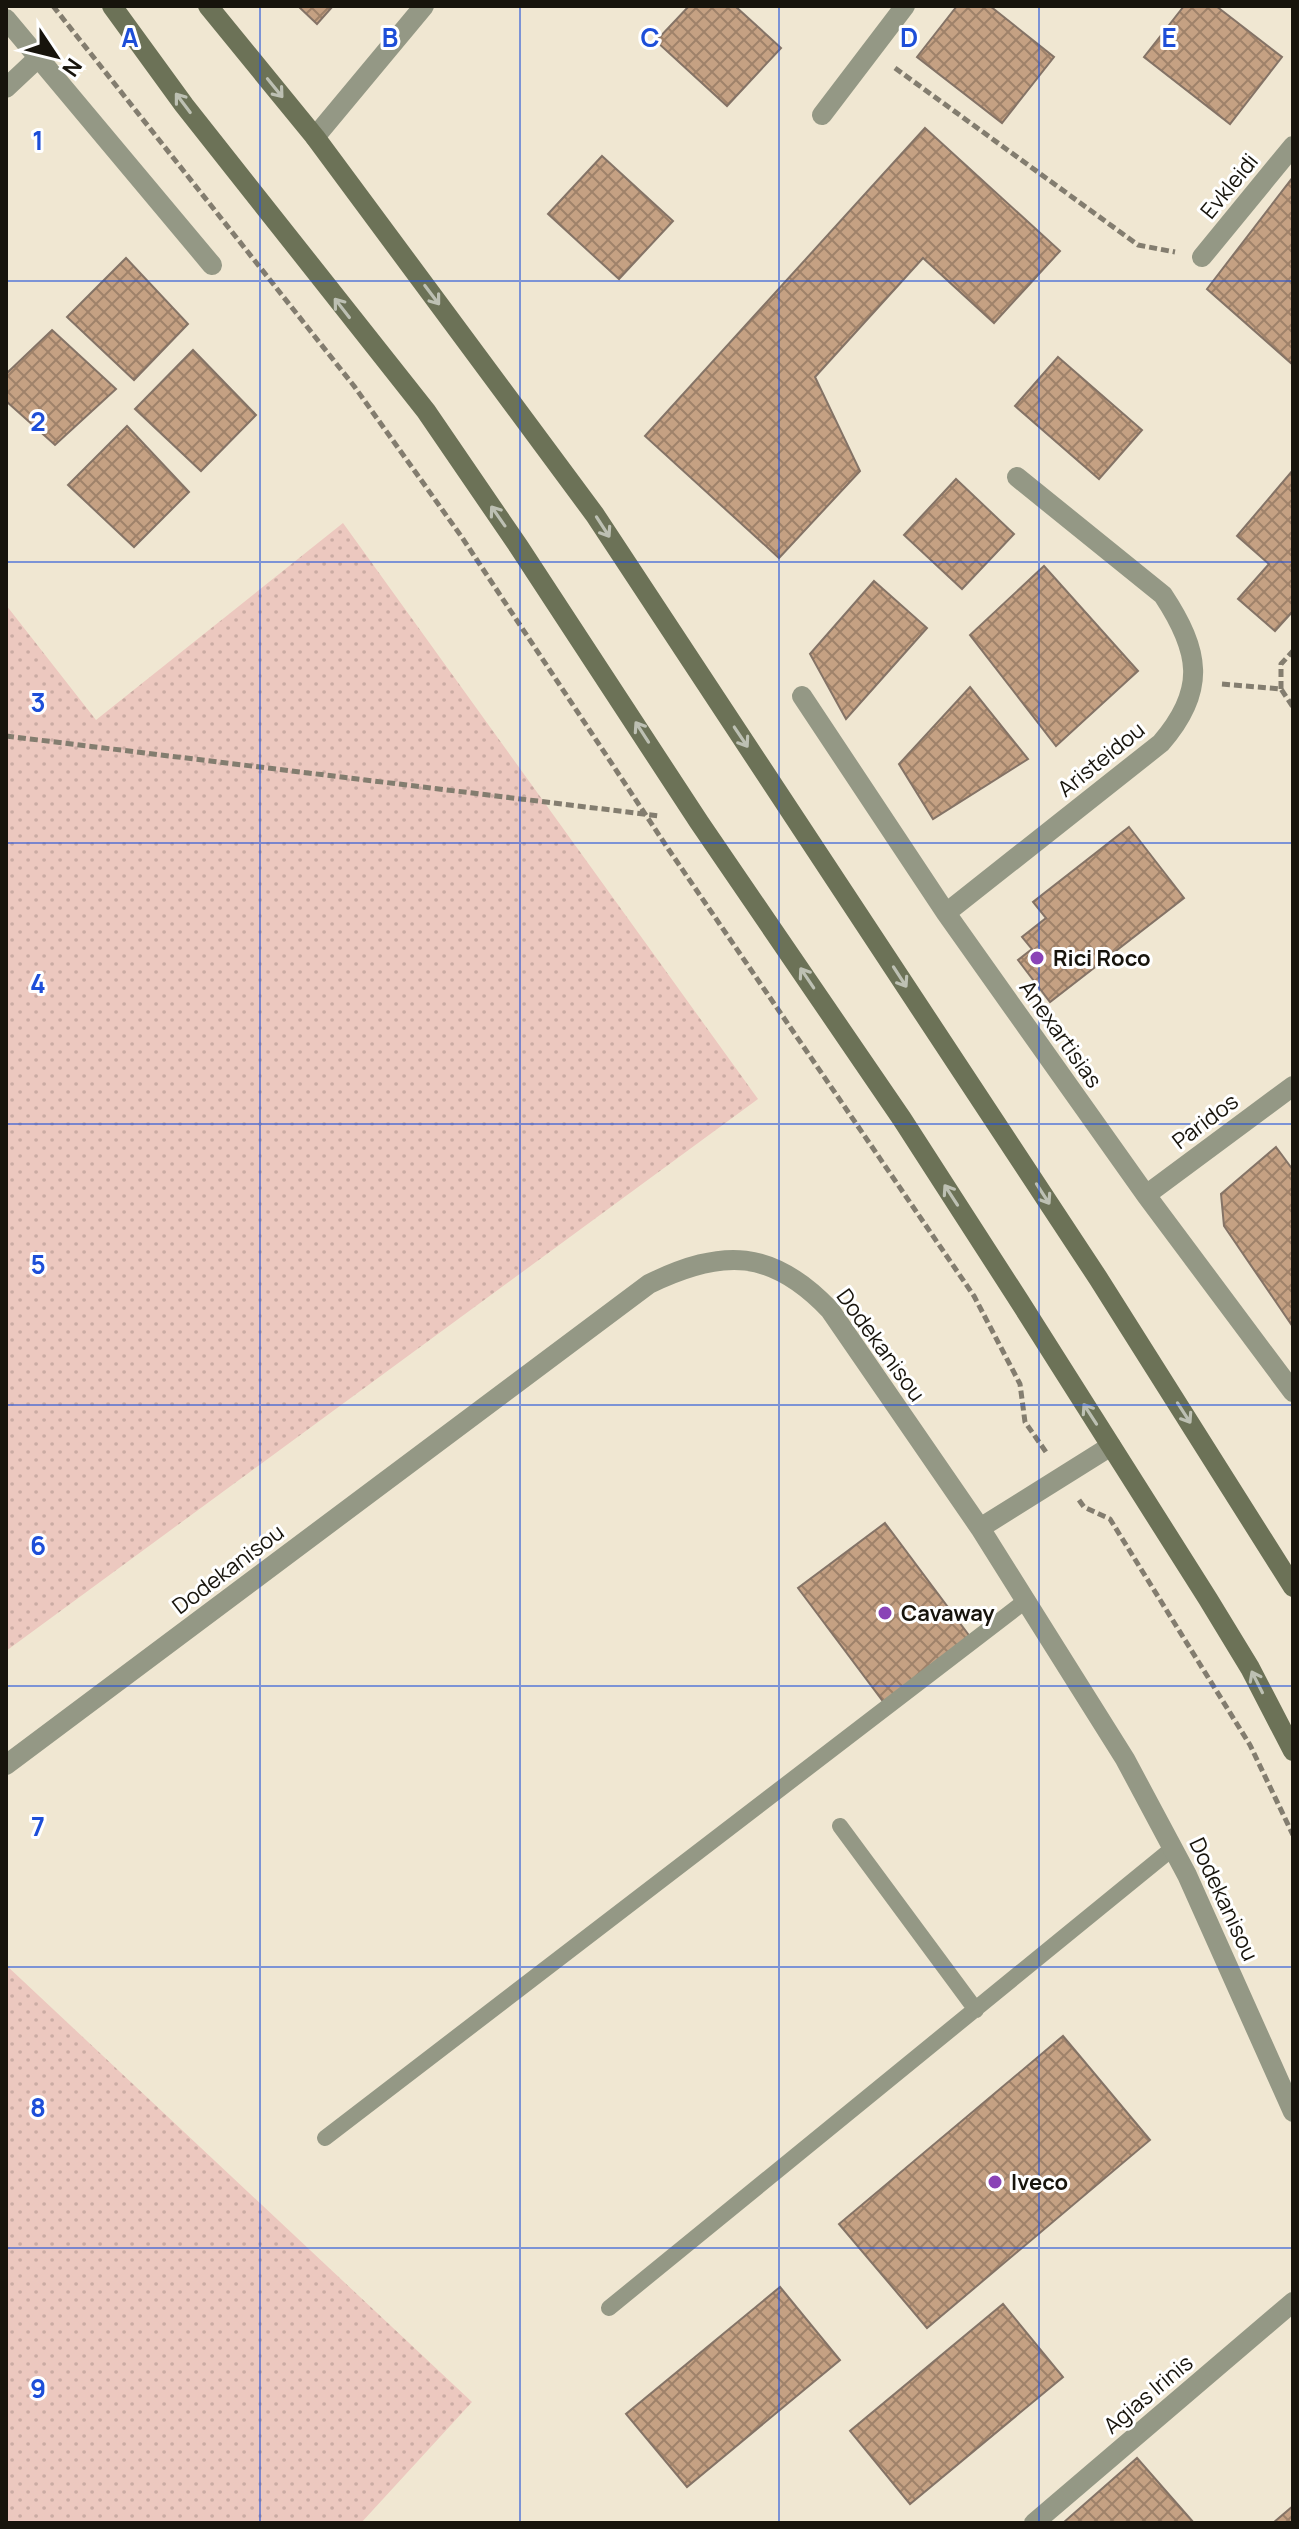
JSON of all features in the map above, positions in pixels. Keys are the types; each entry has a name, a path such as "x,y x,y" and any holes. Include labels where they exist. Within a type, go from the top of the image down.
{"main road":[{"path":"112,6 202,128 426,411 528,560 699,822 902,1119 1250,1668 1293,1751"},
{"path":"208,6 315,137 595,515 1098,1278 1293,1587"}],"street":[{"path":"315,137 424,6"},
{"path":"822,115 905,6"},
{"path":"6,19 212,265"},
{"path":"6,88 38,58"},
{"name":"Evkleidi","path":"1202,257 1293,146"},
{"name":"Aristeidou","path":"946,913 1161,743 1184,713 1193,681 1192,651 1180,621 1163,595 1017,477"},
{"name":"Anexartisias","path":"802,696 946,913 1146,1195 1293,1392"},
{"name":"Paridos","path":"1146,1195 1293,1086"},
{"name":"Dodekanisou","path":"6,1765 649,1284 705,1263 739,1260 761,1263 785,1271 808,1287 830,1310 980,1528 1125,1759 1173,1848 1293,2112"},
{"path":"980,1528 1111,1446"},
{"name":"Agias Irinis","path":"1034,2523 1293,2302"}],"lane":[{"path":"325,2138 1024,1602"},
{"path":"840,1826 976,2010"},
{"path":"609,2308 1173,1848"}],"path":[{"path":"53,6 354,386 461,536 646,815 974,1296 1020,1384 1025,1422 1084,1507 1110,1519 1250,1745 1293,1835"},
{"path":"871,51 1138,245 1202,257"},
{"path":"1293,651 1281,664 1281,689 1293,707"},
{"path":"1193,681 1281,689"},
{"path":"6,736 699,822"}],"shaded area":[{"path":"343,523 758,1099 6,1651 6,605 96,720"},
{"path":"6,1965 472,2402 361,2523 6,2523"}],"building":[{"path":"298,6 333,6 317,24"},
{"path":"689,6 735,6 781,48 727,106 656,41"},
{"path":"957,6 990,6 1054,57 1002,123 917,57"},
{"path":"1184,6 1216,6 1282,57 1230,124 1144,57"},
{"path":"925,128 1060,251 994,323 923,258 815,377 860,471 779,558 645,436"},
{"path":"602,156 673,221 619,279 548,214"},
{"path":"1293,177 1293,365 1207,289"},
{"path":"126,258 188,324 134,380 67,317"},
{"path":"52,330 116,389 55,445 6,401 6,374"},
{"path":"193,350 256,415 201,471 135,409"},
{"path":"1058,357 1142,430 1099,479 1015,406"},
{"path":"127,426 189,492 134,547 68,485"},
{"path":"1293,470 1293,611 1275,631 1238,599 1269,564 1237,536"},
{"path":"956,479 1014,534 962,589 904,535"},
{"path":"1044,566 1138,671 1056,746 970,635"},
{"path":"874,581 927,628 846,719 810,654"},
{"path":"970,687 1028,759 933,819 899,764"},
{"path":"1129,827 1184,898 1050,1002 1018,960 1032,949 1022,937 1046,918 1033,902"},
{"path":"1276,1147 1293,1170 1293,1327 1224,1226 1221,1194"},
{"name":"Cavaway","path":"885,1523 971,1638 885,1704 798,1588"},
{"name":"Iveco","path":"1063,2036 1150,2140 927,2328 839,2224"},
{"path":"780,2287 840,2360 687,2487 626,2414"},
{"path":"1003,2304 1063,2377 910,2504 850,2431"},
{"path":"1137,2458 1194,2523 1063,2523"},
{"path":"1293,2506 1293,2523 1273,2523"}],"place":[{"name":"Rici Roco","path":"1037,958"},
{"name":"Cavaway","path":"885,1613"},
{"name":"Iveco","path":"995,2182"}]}
